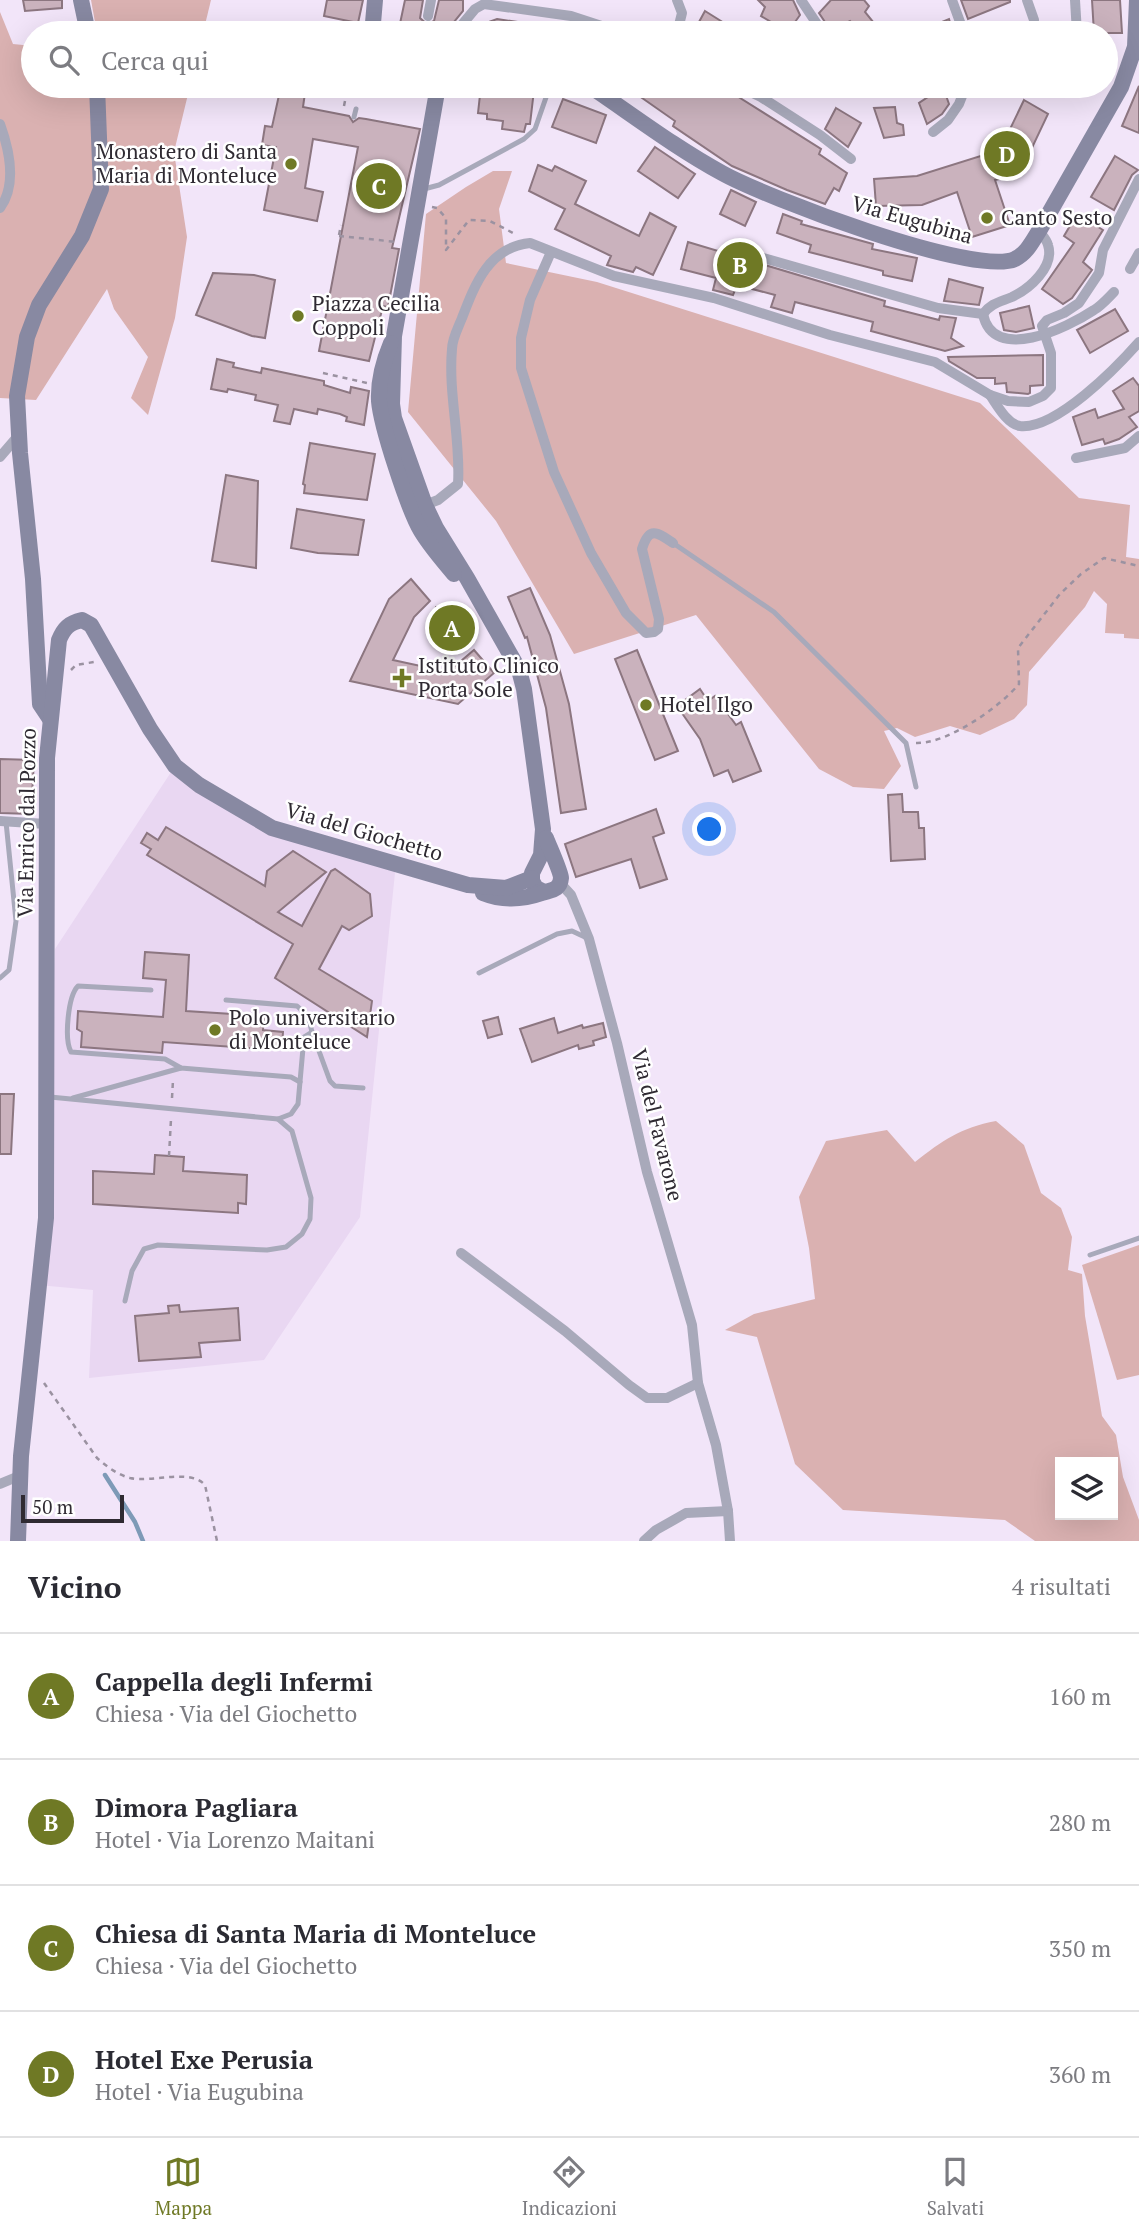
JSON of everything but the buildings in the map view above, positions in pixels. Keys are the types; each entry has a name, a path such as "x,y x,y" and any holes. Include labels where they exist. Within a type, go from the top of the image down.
{"street":[{"path":"81,0 85,21"},
{"path":"374,0 377,21"},
{"path":"428,16 431,0"},
{"path":"677,0 682,13 680,21"},
{"path":"801,0 815,21"},
{"path":"952,0 960,21"},
{"path":"1027,0 1034,20"},
{"path":"1075,0 1076,21"},
{"name":"Via Eugubina","path":"1118,92 1135,47 1137,0"},
{"path":"465,21 475,9 484,5 571,16 586,21"},
{"name":"Via Enrico dal Pozzo","path":"18,1541 19,1476 46,1218 46,824 50,719 40,704 33,579 18,436 17,396 27,337 39,305 82,236 101,188 97,98"},
{"path":"431,98 420,198 394,336 380,377 379,404 386,432 421,531 440,558 475,596"},
{"name":"Via Eugubina","path":"607,98 724,174 809,211 904,243 967,260 993,262 1013,260 1025,253 1115,98"},
{"path":"763,98 820,135 851,159"},
{"path":"933,132 948,120 961,98"},
{"path":"0,124 8,156 10,179 0,208"},
{"path":"425,505 438,500 458,484 452,346 476,281 501,253 517,244 530,243 614,276 714,298 830,335 935,362 990,395 1008,401 1029,402 1043,396 1051,388 1051,353 1042,326 1047,320 1079,303 1099,273 1103,250 1139,178"},
{"path":"1039,231 1048,244 1049,255 1042,273 1028,287 988,306 983,314 985,323 999,338 1007,340 1044,335 1095,310 1114,292"},
{"path":"732,249 938,308 983,314"},
{"path":"551,252 530,300 521,338 521,368 554,472 591,553 626,613 646,633 658,629 659,620 642,550 645,539 651,533 659,533 673,543"},
{"path":"1130,269 1139,253"},
{"path":"394,336 394,418 425,505 519,670 524,689 543,829 543,844 535,872 536,888 544,892"},
{"path":"990,395 1008,419 1018,426 1036,423 1085,396 1139,342"},
{"path":"0,457 18,436"},
{"path":"1076,458 1125,448 1139,436"},
{"name":"Via del Giochetto","path":"50,719 59,640 71,622 82,620 91,625 150,729 175,766 199,785 272,828 468,885 506,888 549,863 558,875 555,890 529,898 505,899 486,895 468,885"},
{"path":"3,822 46,824"},
{"path":"543,829 558,875"},
{"name":"Via del Favarone","path":"558,875 571,895 589,939 647,1172 692,1325 698,1382 716,1446 729,1511 730,1541"},
{"path":"461,1253 565,1331 647,1398 667,1398 698,1382"},
{"path":"0,1484 19,1476"},
{"path":"644,1541 656,1530 686,1513 729,1511"}],"lane":[{"path":"420,198 524,139 535,129 546,98"},
{"path":"354,117 356,109"},
{"path":"673,543 774,612 906,743 916,787"},
{"path":"0,978 9,970 16,921 3,822"},
{"path":"479,973 557,934 572,931 589,939"},
{"path":"151,990 78,986 72,993 67,1044 71,1052 165,1059 181,1068"},
{"path":"226,1000 298,1006 308,1016 330,1081 335,1086 363,1088"},
{"path":"48,1097 278,1119 291,1114 298,1104 304,1037 312,1032"},
{"path":"68,1099 181,1068 291,1077 300,1082"},
{"path":"125,1301 132,1271 144,1249 158,1245 267,1250 286,1247 302,1234 310,1219 311,1198 292,1131 278,1119"},
{"path":"1090,1255 1139,1238"}],"path":[{"path":"420,198 437,208 446,218 446,250 469,220 490,221 530,243"},
{"path":"341,225 339,235 411,244"},
{"path":"323,373 370,384"},
{"path":"906,743 927,743 980,718 1008,697 1018,684 1018,648 1060,594 1082,573 1104,558 1139,566"},
{"path":"169,1156 173,1085"},
{"path":"30,1363 97,1458 105,1465 129,1478 199,1478 205,1485 217,1541"}],"shaded area":[{"path":"91,0 211,0 206,21 95,21"},
{"path":"0,12 13,44 21,45 21,98 187,98 174,152 187,237 175,318 148,415 131,398 148,357 114,309 107,289 36,400 0,398"},
{"path":"493,171 512,171 499,209 506,263 597,282 980,403 1079,498 1130,505 1126,557 1139,559 1139,639 1124,638 1124,634 1105,633 1107,604 1094,591 1085,607 1029,672 1027,705 1014,719 980,735 950,726 915,737 897,728 884,731 901,766 884,789 853,787 819,769 696,615 574,654 496,521 408,412 426,214"},
{"name":"Polo universitario di Monteluce","path":"175,766 272,828 396,863 360,1217 264,1360 89,1378 93,1290 38,1285 55,949"},
{"path":"996,1121 1024,1145 1041,1193 1061,1208 1072,1237 1068,1270 1082,1274 1085,1316 1102,1416 1116,1435 1123,1477 1139,1520 1139,1541 1035,1541 1005,1520 843,1510 795,1464 757,1337 725,1330 754,1314 815,1299 799,1197 826,1141 887,1130 915,1162 934,1147 972,1127"},
{"path":"1139,1245 1139,1375 1117,1380 1082,1265"}],"waterway":[{"path":"105,1475 135,1522 143,1541"}],"place":[{"name":"Hotel Exe Perusia","path":"1007,154"},
{"name":"Monastero di Santa Maria di Monteluce","path":"291,164"},
{"name":"Chiesa di Santa Maria di Monteluce","path":"379,186"},
{"name":"Canto Sesto","path":"987,218"},
{"name":"Dimora Pagliara","path":"740,265"},
{"name":"Piazza Cecilia Coppoli","path":"298,316"},
{"name":"Cappella degli Infermi","path":"452,628"},
{"name":"Istituto Clinico Porta Sole","path":"402,678"},
{"name":"Hotel Ilgo","path":"646,705"},
{"name":"Polo universitario di Monteluce","path":"215,1030"}]}
